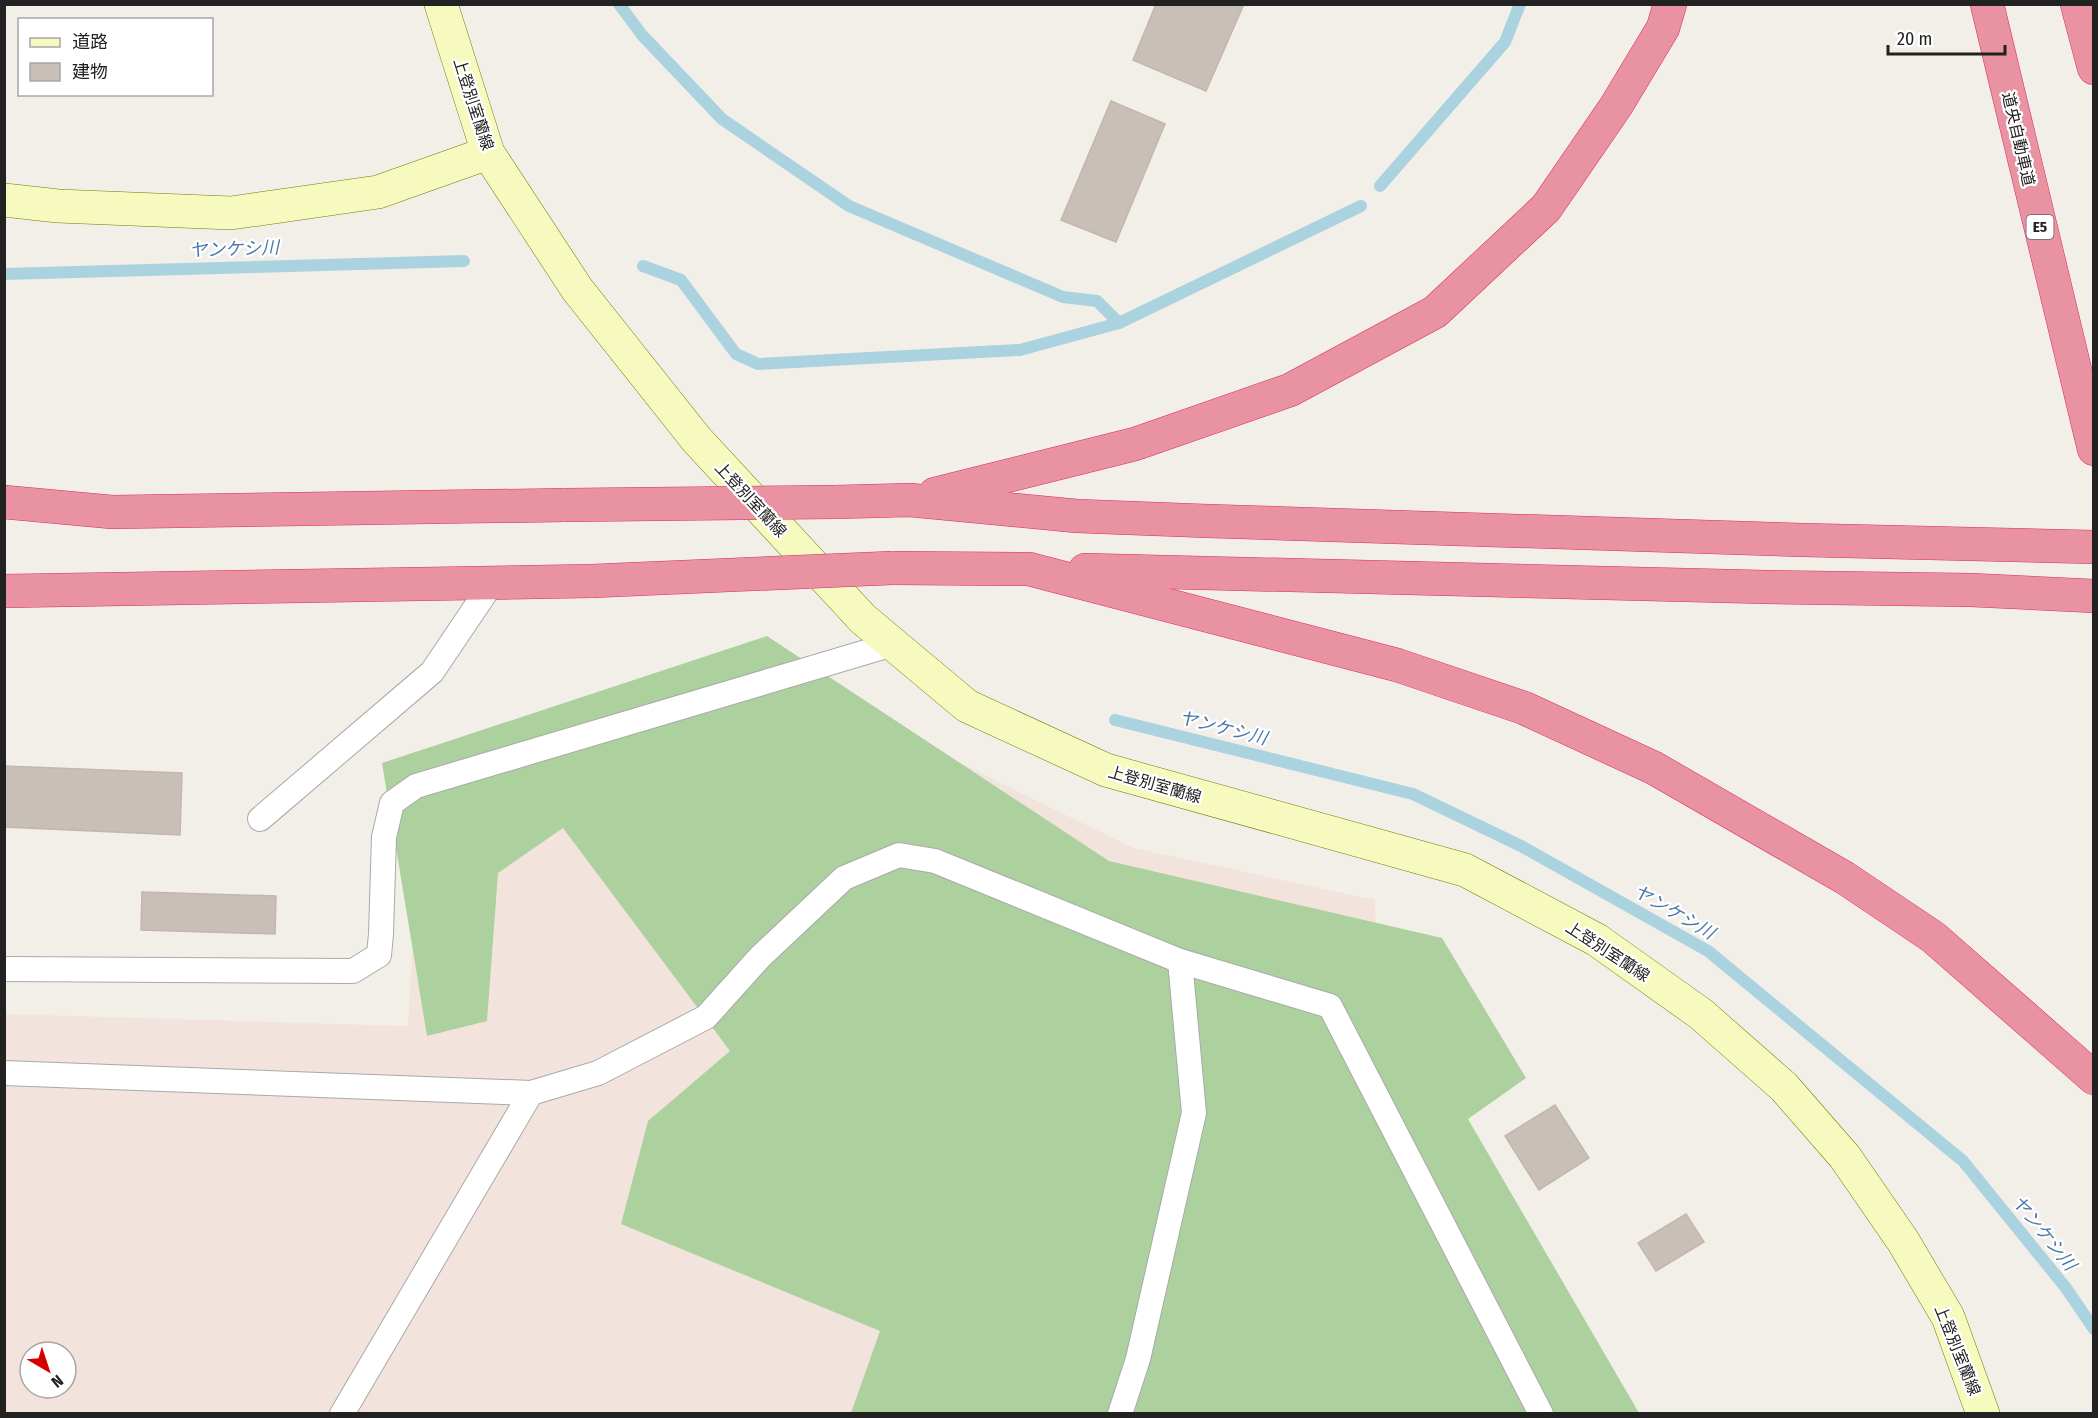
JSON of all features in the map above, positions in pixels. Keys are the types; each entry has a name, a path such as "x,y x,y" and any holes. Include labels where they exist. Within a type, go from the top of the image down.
{"highway":[{"path":"910,500 1135,444 1290,390 1435,312 1546,208 1616,106 1663,28 1671,4"},
{"name":"道央自動車道","path":"1987,4 2094,449"},
{"path":"2077,4 2094,68"},
{"path":"2090,4 2094,17"},
{"path":"4,502 112,512 910,500 1077,516 1196,521 1803,540 2094,546"},
{"path":"4,591 592,581 892,568 1971,590 2094,596"},
{"path":"1029,569 1397,665 1524,708 1654,768 1845,878 1933,937 2094,1078"}],"main road":[{"name":"上登別室蘭線","path":"441,4 488,153 577,289 697,440 863,619 967,706 1106,770 1465,870 1597,940 1692,1007 1784,1087 1845,1157 1903,1241 1948,1317 1983,1413"},
{"path":"4,200 58,206 231,213 378,192 488,153"}],"lane":[{"path":"260,819 432,672 492,583"},
{"path":"4,969 354,971 379,955 384,837 392,803 416,786 893,644"},
{"path":"4,1073 531,1093 598,1073 706,1017 760,957 844,878 899,855 935,861 1180,961 1330,1006 1541,1413"},
{"path":"1120,1413 1138,1359 1194,1113 1180,961"},
{"path":"342,1413 531,1093"}],"shaded area":[{"path":"869,718 1133,848 1375,900 1378,998 1612,1414 5,1414 5,1014 408,1026 420,814"}],"green space":[{"path":"767,636 1109,861 1442,938 1526,1078 1468,1119 1639,1413 851,1413 880,1331 621,1224 648,1121 730,1051 563,828 498,873 487,1021 427,1036 382,763"}],"building":[{"path":"1156,4 1244,4 1206,91 1133,60"},
{"path":"1111,101 1165,124 1116,242 1061,220"},
{"path":"4,766 182,773 180,835 4,827"},
{"path":"142,892 276,896 275,934 141,930"},
{"path":"1555,1105 1589,1158 1539,1190 1505,1136"},
{"path":"1686,1214 1704,1242 1656,1271 1638,1243"}],"waterway":[{"path":"619,4 642,35 722,119 849,206 1063,297 1097,301 1119,323"},
{"path":"1380,186 1505,42 1520,4"},
{"path":"643,266 681,280 736,354 758,364 1020,350 1119,323 1361,206"},
{"name":"ヤンケシ川","path":"4,274 464,261"},
{"name":"ヤンケシ川","path":"1115,720 1413,794 1521,846 1708,951 1963,1161 2066,1288 2094,1329"}]}
